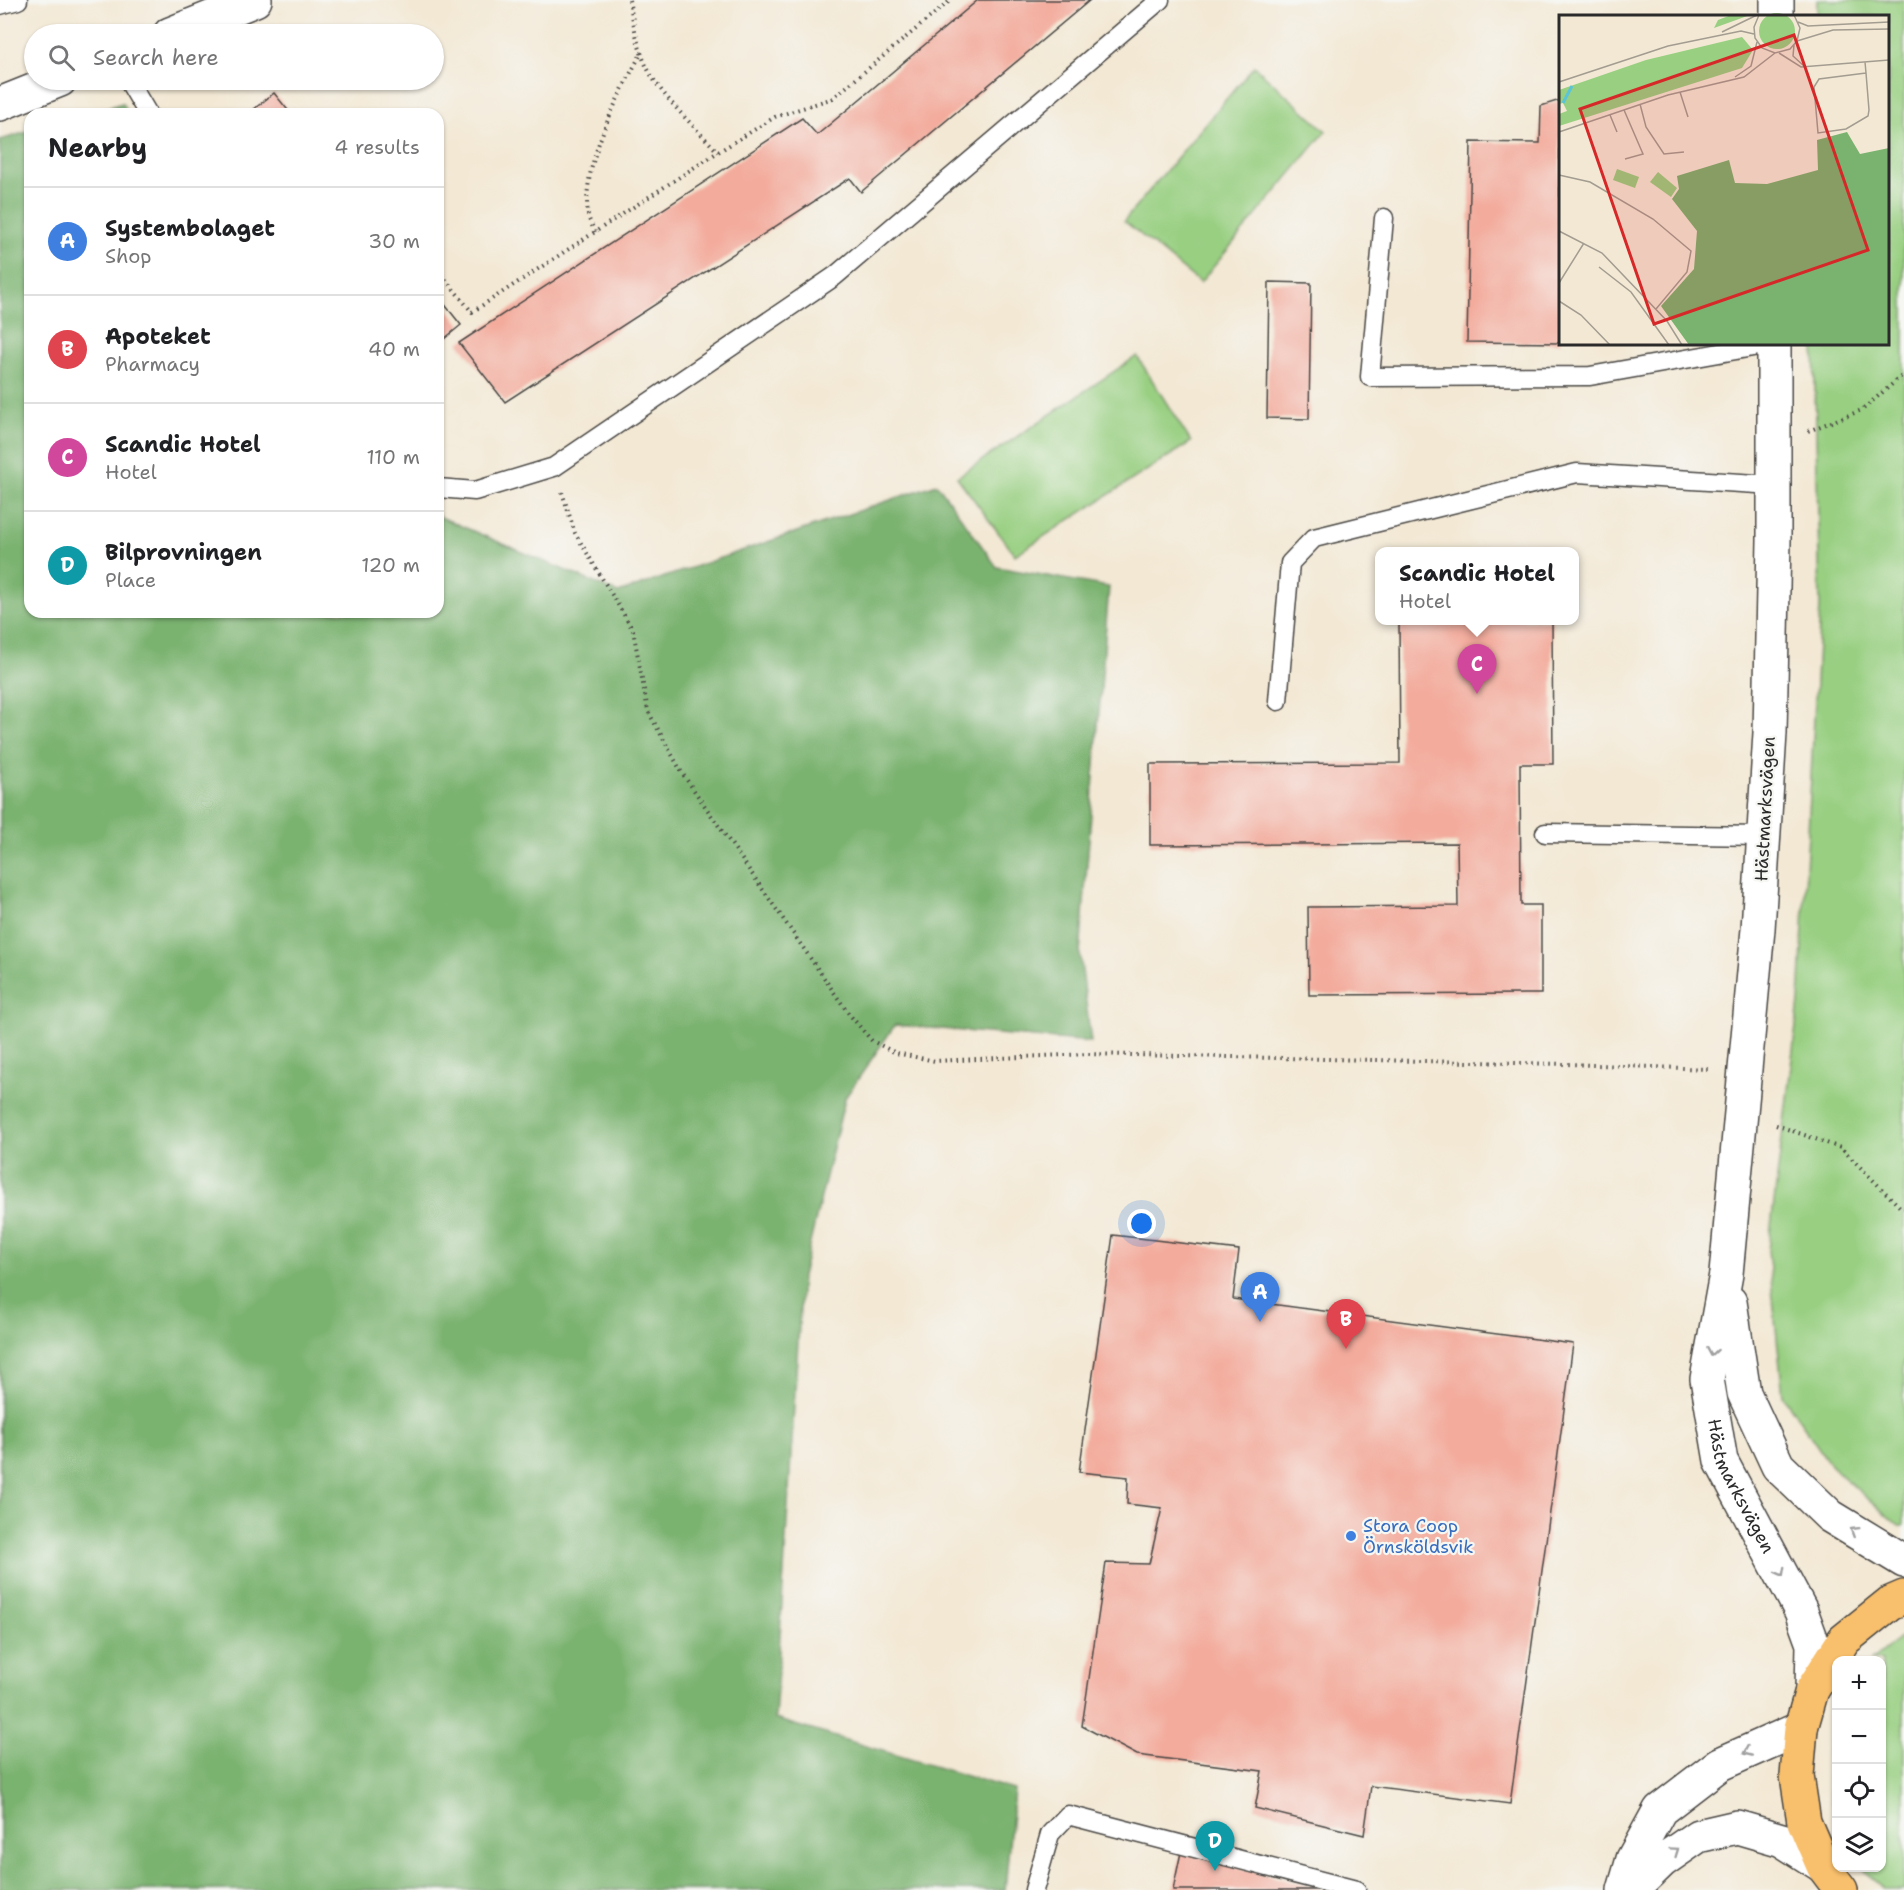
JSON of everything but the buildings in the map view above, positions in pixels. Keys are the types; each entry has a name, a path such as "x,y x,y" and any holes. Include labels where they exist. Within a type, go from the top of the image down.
{"highway":[{"path":"1832,1878 1804,1822 1797,1776 1801,1728 1812,1690 1844,1640 1890,1603 1904,1597"}],"street":[{"path":"195,24 255,0"},
{"path":"0,104 35,90"},
{"name":"Hästmarksvägen","path":"1772,345 1774,485 1770,733 1758,929 1726,1274 1707,1379 1721,1461 1801,1611 1813,1644 1812,1690"},
{"name":"Hästmarksvägen","path":"1726,1274 1744,1394 1778,1466 1830,1516 1904,1561"},
{"path":"1624,1890 1633,1859 1660,1810 1720,1764 1801,1728"},
{"path":"1632,1890 1662,1861 1698,1836 1737,1827 1782,1840 1832,1878"}],"lane":[{"path":"0,5 18,0"},
{"path":"444,488 475,491 554,466 835,276 1160,0"},
{"path":"134,90 144,108"},
{"path":"1384,218 1370,377 1590,376 1766,345"},
{"path":"1278,701 1290,562 1314,538 1577,474 1774,485"},
{"path":"1545,832 1763,836"},
{"path":"1034,1890 1050,1834 1068,1815 1356,1890"}],"path":[{"path":"629,0 636,38 650,74 662,91 718,152"},
{"path":"444,277 472,312 775,117 833,98 951,0"},
{"path":"595,232 588,216 589,176 615,101 642,52"},
{"path":"1774,444 1862,410 1904,374"},
{"path":"554,466 575,533 633,630 648,711 682,773 849,1014 872,1041 896,1053 935,1061 1087,1054 1744,1070"},
{"path":"1740,1116 1782,1126 1841,1148 1900,1207 1904,1208"}],"green space":[{"path":"1817,0 1904,0 1904,1526 1899,1526 1831,1466 1783,1396 1768,1250 1799,1002 1820,606 1814,345 1889,345 1889,15 1817,15"},
{"path":"1254,66 1326,131 1200,283 1124,221"},
{"path":"123,103 126,108 106,108"},
{"path":"24,133 24,618 444,618 444,519 618,593 937,484 997,567 1109,587 1080,954 1091,1042 895,1025 845,1098 802,1276 775,1719 1014,1790 1005,1890 0,1890 0,140"},
{"path":"1137,356 1191,442 1015,555 957,477"},
{"path":"1904,1635 1904,1890 1883,1890 1867,1872 1886,1872 1886,1656 1877,1656"},
{"path":"1832,1739 1832,1801 1829,1771"}],"place":[{"name":"Scandic Hotel","path":"1477,694"},
{"name":"Systembolaget","path":"1260,1322"},
{"name":"Apoteket","path":"1346,1349"},
{"name":"Stora Coop Örnsköldsvik","path":"1351,1536"},
{"name":"Bilprovningen","path":"1215,1871"}]}
